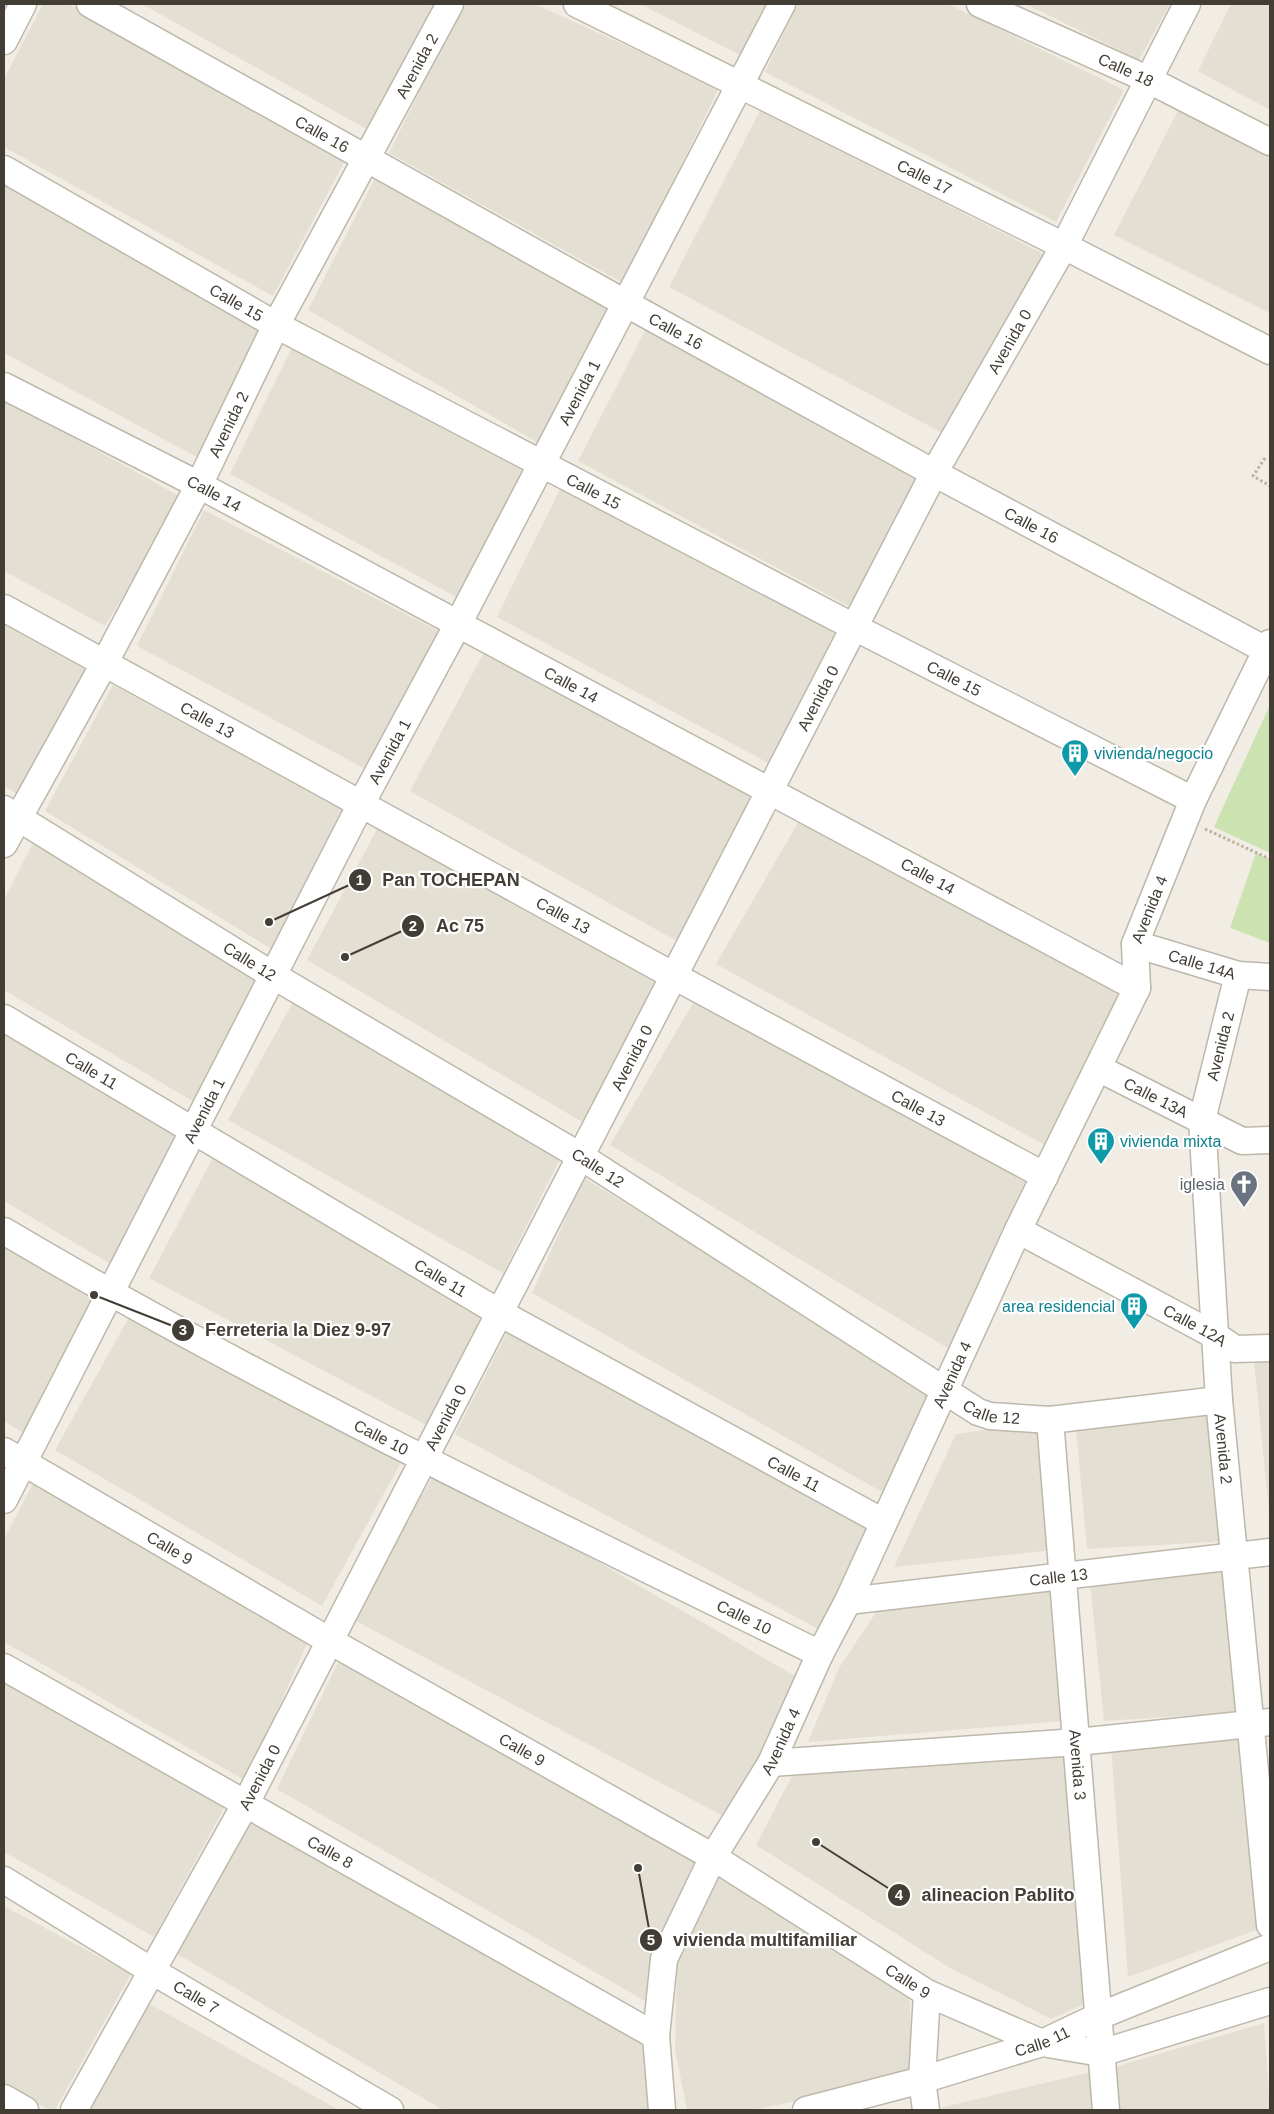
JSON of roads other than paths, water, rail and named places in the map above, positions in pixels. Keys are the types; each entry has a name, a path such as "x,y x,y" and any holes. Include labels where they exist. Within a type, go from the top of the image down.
{"street":[{"path":"4,41 23,4"},
{"name":"Calle 16","path":"90,4 934,473 1268,646"},
{"name":"Avenida 2","path":"4,844 11,813 104,664 200,485 276,325 450,4"},
{"name":"Calle 17","path":"577,4 1064,246 1270,351"},
{"name":"Avenida 1","path":"4,1500 14,1457 109,1294 361,804 458,624 782,4"},
{"name":"Calle 18","path":"980,4 1147,79 1270,142"},
{"name":"Avenida 0","path":"74,2110 246,1803 934,473 1064,246 1147,79 1187,4"},
{"name":"Calle 15","path":"4,169 276,325 854,627 1189,810"},
{"name":"Calle 14","path":"4,386 200,485 1137,988"},
{"name":"Calle 13","path":"4,608 674,976 1045,1176"},
{"name":"Avenida 4","path":"662,2110 656,2036 664,1959 713,1857 771,1763 820,1654 848,1601 1018,1230 1137,988 1135,944 1189,810 1268,646"},
{"name":"Calle 12","path":"11,813 274,976 580,1156 978,1412 990,1416 1050,1420 1219,1400"},
{"name":"Calle 14A","path":"1135,944 1238,974 1270,977"},
{"name":"Avenida 2","path":"1238,974 1202,1120 1219,1400 1234,1556 1260,1722 1270,1925"},
{"name":"Calle 11","path":"4,1018 193,1132 500,1312 884,1522"},
{"name":"Calle 13A","path":"1098,1068 1242,1141 1270,1140"},
{"name":"Calle 12A","path":"1018,1230 1216,1336 1235,1349 1270,1348"},
{"name":"Calle 10","path":"4,1231 109,1294 423,1460 820,1654"},
{"name":"Avenida 3","path":"1050,1420 1106,2110"},
{"name":"Calle 9","path":"14,1457 330,1640 713,1857 927,1993 1042,2043"},
{"name":"Calle 13","path":"848,1601 1270,1552"},
{"name":"Calle 8","path":"4,1667 656,2036"},
{"path":"771,1763 1077,1742 1260,1722"},
{"name":"Calle 7","path":"4,1880 152,1971 390,2110"},
{"name":"Calle 11","path":"806,2110 922,2080 1042,2043 1098,2016 1270,1946"},
{"path":"926,2110 922,2080 927,1993"},
{"path":"1042,2043 1101,2053 1270,2001"},
{"path":"4,2098 25,2110"}],"place":[{"name":"vivienda/negocio","path":"1075,777"},
{"name":"Pan TOCHEPAN","path":"269,922"},
{"name":"Ac 75","path":"345,957"},
{"name":"vivienda mixta","path":"1101,1165"},
{"name":"iglesia","path":"1244,1208"},
{"name":"Ferreteria la Diez 9-97","path":"94,1295"},
{"name":"area residencial","path":"1134,1330"},
{"name":"alineacion Pablito","path":"816,1842"},
{"name":"vivienda multifamiliar","path":"638,1868"}]}
